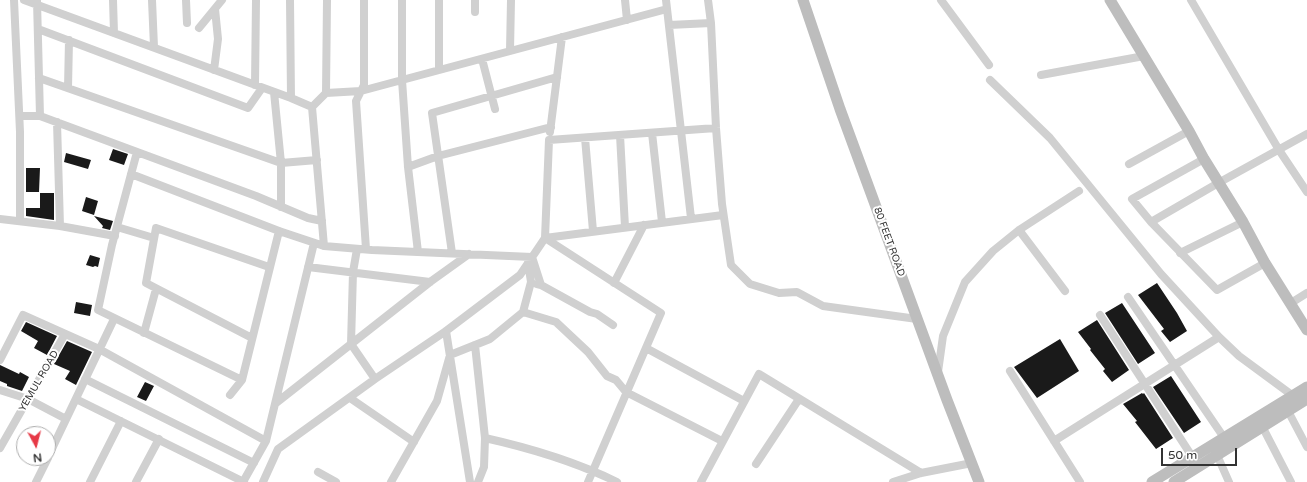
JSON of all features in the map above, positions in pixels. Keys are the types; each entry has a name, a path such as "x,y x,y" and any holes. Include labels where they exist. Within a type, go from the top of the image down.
{"street":[{"path":"14,0 20,116 20,221"},
{"path":"24,0 37,2 114,33 312,107"},
{"path":"113,0 114,33"},
{"path":"152,0 154,47"},
{"path":"186,0 187,23"},
{"path":"199,28 222,0"},
{"path":"38,29 248,108 259,86 256,0"},
{"path":"290,0 291,98"},
{"path":"326,93 327,0"},
{"path":"364,0 364,86 356,101 366,249"},
{"path":"402,0 402,80 408,167 418,252"},
{"path":"439,0 439,70"},
{"path":"475,0 475,12"},
{"path":"510,51 511,0"},
{"path":"625,0 627,20"},
{"path":"708,0 711,23 716,128 723,215 731,266 750,284 779,293 797,292 823,306 917,319"},
{"name":"80 FEET ROAD","path":"803,0 840,109 937,375 979,482"},
{"path":"941,0 989,65"},
{"path":"1110,0 1189,130 1204,159 1220,182 1265,264 1307,330"},
{"path":"1192,0 1279,150 1307,192"},
{"path":"37,2 40,116"},
{"path":"312,107 326,93 361,91 627,20 666,4 691,218"},
{"path":"214,70 218,39 215,9"},
{"path":"669,25 711,23"},
{"path":"262,482 278,449 375,379 446,331 520,275 544,238 549,140 562,37"},
{"path":"68,88 69,40"},
{"path":"1041,75 1144,56"},
{"path":"482,59 495,109"},
{"path":"452,253 432,113 557,77"},
{"path":"39,78 281,163 317,160"},
{"path":"990,80 1050,138 1161,274 1219,337 1239,356 1292,395 1304,401"},
{"path":"274,92 281,163 281,207"},
{"path":"312,107 324,246"},
{"path":"20,116 40,116 208,178 308,218 322,221"},
{"path":"57,122 60,226"},
{"path":"408,167 438,156 551,127"},
{"path":"549,140 716,128"},
{"path":"1129,164 1189,130"},
{"path":"652,133 662,222"},
{"path":"1151,222 1307,134"},
{"path":"620,135 626,227"},
{"path":"586,138 593,231"},
{"path":"137,152 117,227 98,310 242,380"},
{"path":"1204,159 1132,199 1151,222 1217,290 1265,264"},
{"path":"131,174 279,231 324,246 469,254 530,260"},
{"path":"937,375 943,336 965,282 993,251 1019,230 1079,191"},
{"path":"544,238 723,215"},
{"path":"0,219 60,226 115,236"},
{"path":"1180,253 1243,222"},
{"path":"614,282 644,225"},
{"path":"117,227 154,238"},
{"path":"252,338 146,283 156,228 269,267"},
{"path":"1019,230 1065,291"},
{"path":"230,395 242,380 279,231"},
{"path":"544,238 661,313 588,482"},
{"path":"76,399 244,482 266,442 314,242"},
{"path":"358,249 353,272 351,344 375,379"},
{"path":"276,403 430,282 469,254"},
{"path":"450,356 490,339 523,312 531,282 530,260"},
{"path":"530,260 541,285"},
{"path":"308,267 430,282"},
{"path":"531,282 541,285 590,312 597,314 613,325"},
{"path":"144,333 156,289"},
{"path":"1291,303 1307,293"},
{"path":"1128,297 1230,448"},
{"path":"523,312 556,322 588,352 607,376 616,380 626,392 722,441"},
{"path":"0,360 23,315 98,349 266,442"},
{"path":"1100,315 1199,467"},
{"path":"56,441 98,349 114,319"},
{"path":"446,331 470,482"},
{"name":"YEMUL ROAD","path":"0,448 65,334"},
{"path":"1054,441 1219,337"},
{"path":"475,345 485,438 484,467 478,482"},
{"path":"646,348 744,401"},
{"path":"395,481 414,442 437,401 450,356"},
{"path":"1010,371 1080,482"},
{"path":"701,482 759,374 921,473"},
{"path":"85,379 254,463"},
{"path":"1152,482 1192,456 1307,387"},
{"path":"0,390 28,399 66,419"},
{"path":"350,398 414,442"},
{"path":"756,464 799,399"},
{"path":"1174,482 1304,401"},
{"path":"1288,411 1307,447"},
{"path":"90,482 121,421"},
{"path":"1262,426 1291,482"},
{"path":"485,438 524,447 594,471 617,482"},
{"path":"136,482 159,439"},
{"path":"1217,455 1229,482"},
{"path":"893,482 921,473 972,463"},
{"path":"36,482 44,466"},
{"path":"318,472 336,482"}],"building":[{"path":"113,149 128,154 124,165 109,160"},
{"path":"66,153 91,160 88,169 64,162"},
{"path":"26,168 40,168 39,192 26,192"},
{"path":"40,193 54,193 54,220 26,216 26,208 40,208"},
{"path":"86,197 98,201 94,215 82,211"},
{"path":"94,216 113,221 110,230 102,228 103,226"},
{"path":"90,255 100,258 98,267 86,265"},
{"path":"1157,283 1187,331 1170,342 1161,331 1164,329 1138,295"},
{"path":"76,302 92,305 90,316 74,313"},
{"path":"1122,303 1155,353 1138,364 1105,313"},
{"path":"1097,320 1129,370 1112,382 1103,371 1105,369 1078,332"},
{"path":"26,322 57,336 47,355 34,348 38,341 21,331"},
{"path":"1060,339 1079,371 1037,398 1014,367"},
{"path":"67,341 92,352 76,385 65,379 70,371 54,364"},
{"path":"0,365 29,377 22,391 7,386 7,384 0,381"},
{"path":"1171,376 1201,422 1184,433 1153,387"},
{"path":"145,382 154,386 146,401 137,397"},
{"path":"1144,393 1173,438 1156,449 1135,422 1137,421 1123,404"}]}
